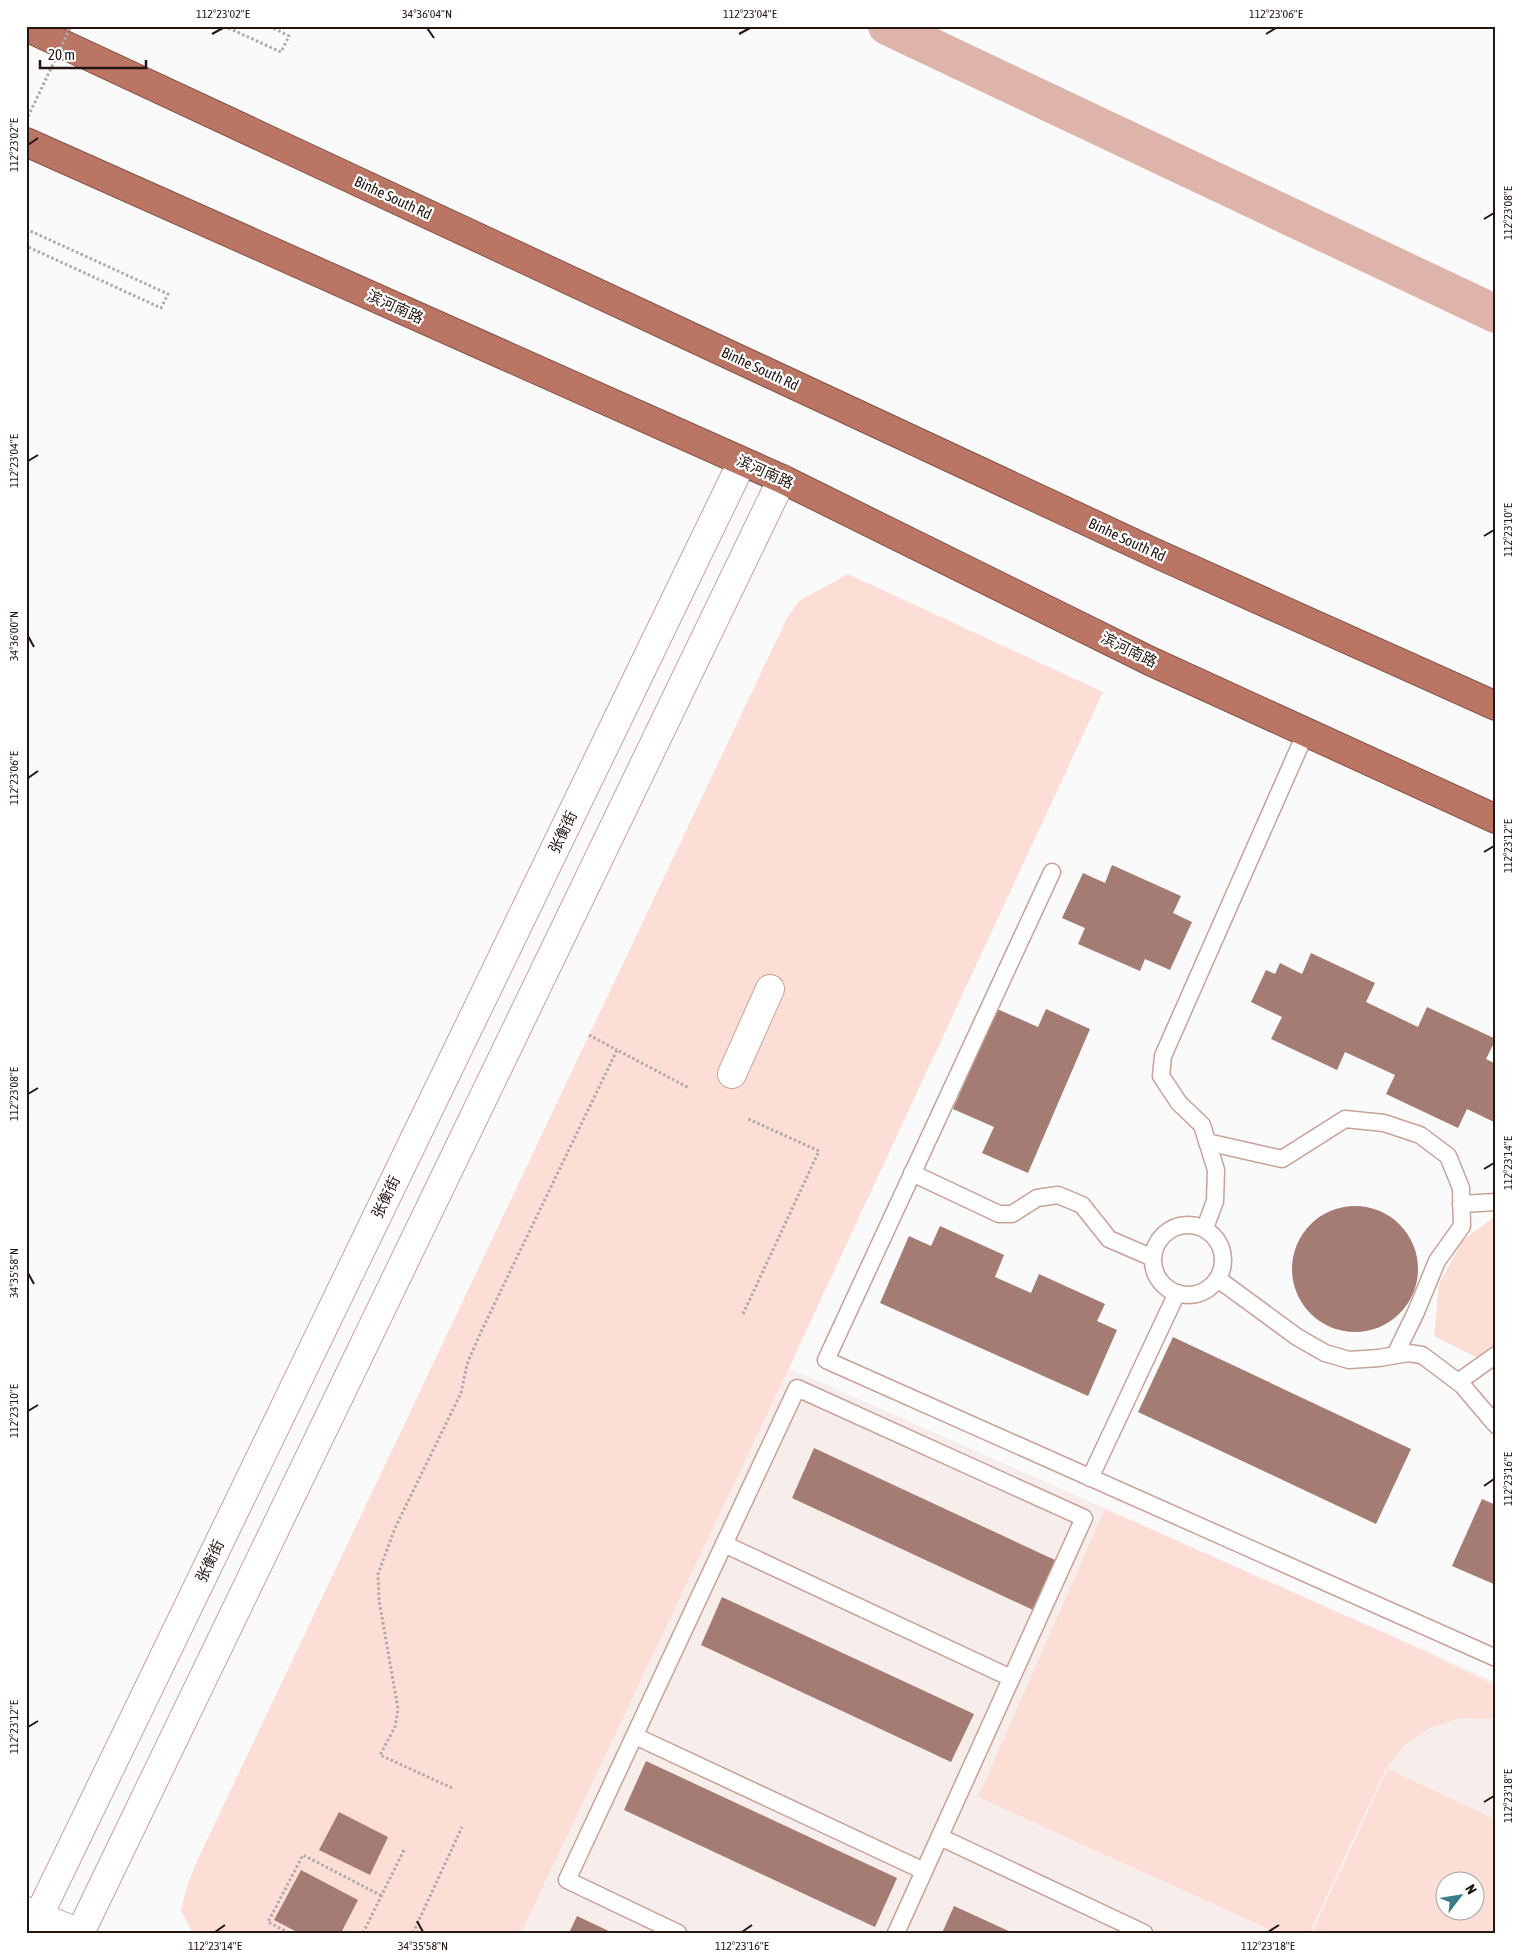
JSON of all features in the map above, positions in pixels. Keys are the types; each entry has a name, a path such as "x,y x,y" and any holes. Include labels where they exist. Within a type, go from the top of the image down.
{"highway":[{"name":"Binhe South Rd","path":"26,27 1111,533 1496,706"},
{"name":"滨河南路","path":"26,142 782,479 1150,661 1496,819"}],"street":[{"name":"张衡街","path":"36,1920 742,462"},
{"path":"36,1920 80,1933 782,479"},
{"path":"732,1074 770,990"}],"lane":[{"path":"1205,1228 1215,1201 1216,1170 1202,1125 1179,1103 1161,1076 1163,1056 1306,732"},
{"path":"1052,872 826,1360 1496,1658"},
{"path":"1207,1142 1282,1159 1345,1119 1384,1123 1420,1135 1448,1156 1461,1188 1462,1226 1437,1261 1416,1312 1394,1355"},
{"path":"912,1173 999,1214 1012,1214 1037,1198 1058,1195 1082,1205 1109,1239 1153,1258"},
{"path":"1461,1204 1496,1202"},
{"path":"1181,1225 1194,1225 1205,1228 1214,1236 1220,1246 1222,1268 1218,1279 1200,1293 1189,1295 1177,1293 1167,1288 1159,1280 1154,1270 1153,1258 1155,1247 1161,1236 1170,1229 1181,1225"},
{"path":"1218,1279 1297,1337 1325,1353 1349,1360 1408,1353 1422,1355 1458,1382 1496,1424"},
{"path":"1090,1478 1177,1293"},
{"path":"1458,1382 1496,1355"},
{"path":"678,1933 567,1880 797,1388 1084,1518 896,1933"},
{"path":"724,1544 1011,1678"},
{"path":"635,1736 924,1871"},
{"path":"940,1836 1144,1933"}],"path":[{"path":"26,120 71,26"},
{"path":"224,26 281,52 289,36 268,26"},
{"path":"26,229 168,294 160,308 26,246"},
{"path":"589,1035 689,1088"},
{"path":"452,1788 380,1755 395,1727 398,1709 379,1600 378,1574 395,1528 461,1393 467,1364 480,1334 617,1050"},
{"path":"743,1314 819,1151 746,1118"},
{"path":"413,1933 462,1826"},
{"path":"363,1933 404,1850"},
{"path":"289,1933 268,1922 303,1854 382,1896"}],"shaded area":[{"path":"848,574 1103,692 789,1368 521,1933 193,1933 181,1911 187,1886 197,1861 787,618 799,601"},
{"path":"1494,1217 1496,1344 1478,1358 1434,1336 1439,1284 1463,1240"},
{"path":"789,1368 1496,1682 1496,1933 521,1933"},
{"path":"1105,1509 1409,1644 1496,1686 1496,1719 1460,1718 1430,1728 1404,1745 1385,1770 1309,1933 1273,1933 1273,1931 978,1797"},
{"path":"1388,1769 1496,1820 1496,1933 1312,1933"}],"building":[{"path":"1112,865 1181,896 1173,913 1192,922 1170,970 1145,959 1140,971 1078,944 1085,928 1062,918 1083,873 1105,883"},
{"path":"1311,953 1375,983 1366,1002 1418,1027 1427,1007 1496,1039 1486,1059 1496,1064 1496,1123 1467,1109 1458,1128 1386,1094 1395,1075 1345,1052 1337,1070 1271,1039 1282,1017 1251,1002 1266,970 1275,974 1280,963 1302,974"},
{"path":"997,1009 1038,1027 1046,1009 1090,1029 1028,1173 982,1153 994,1127 953,1109"},
{"path":"1355,1206 1379,1211 1400,1224 1413,1245 1418,1269 1413,1293 1400,1314 1379,1327 1355,1332 1331,1327 1310,1314 1297,1293 1292,1269 1297,1245 1310,1224 1331,1211"},
{"path":"940,1226 1004,1255 995,1277 1031,1293 1039,1274 1105,1304 1097,1321 1117,1330 1088,1396 880,1303 909,1236 931,1246"},
{"path":"1173,1337 1411,1449 1376,1524 1138,1412"},
{"path":"814,1448 1055,1560 1033,1610 792,1498"},
{"path":"1482,1499 1496,1505 1496,1585 1452,1566"},
{"path":"722,1597 974,1714 951,1762 701,1645"},
{"path":"646,1761 897,1878 875,1927 624,1810"},
{"path":"339,1812 388,1837 370,1875 319,1850"},
{"path":"301,1870 358,1900 341,1933 299,1933 274,1920"},
{"path":"954,1906 1013,1933 942,1933"},
{"path":"577,1916 613,1933 569,1933"}],"waterway":[{"path":"887,26 1496,314"}]}
